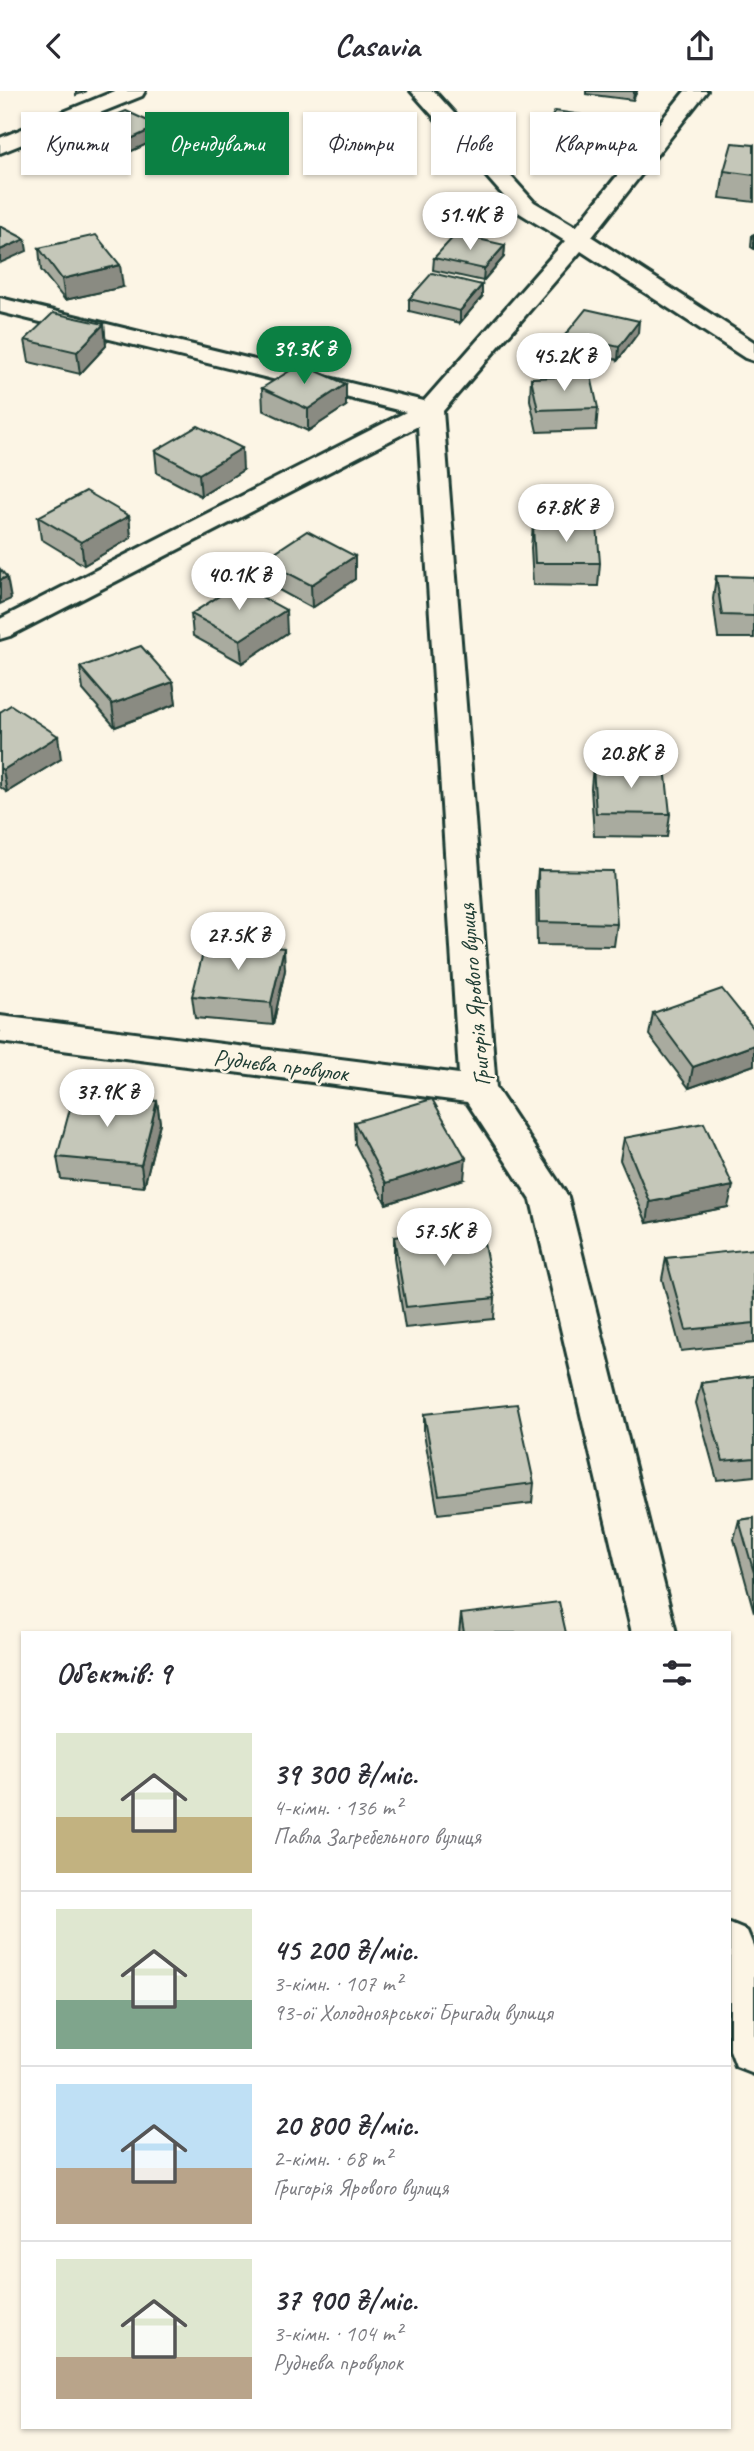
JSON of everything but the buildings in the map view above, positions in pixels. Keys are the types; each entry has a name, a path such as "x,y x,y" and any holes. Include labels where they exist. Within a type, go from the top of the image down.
{"street":[{"path":"0,145 134,91"},
{"path":"422,91 526,207 754,353"},
{"path":"0,630 430,410 579,239 696,91"},
{"path":"0,305 430,410"},
{"name":"Григорія Ярового вулиця","path":"430,410 478,1090 549,1197 654,1631"},
{"name":"Руднєва провулок","path":"0,1030 478,1090"},
{"path":"731,1952 754,2049"}]}
